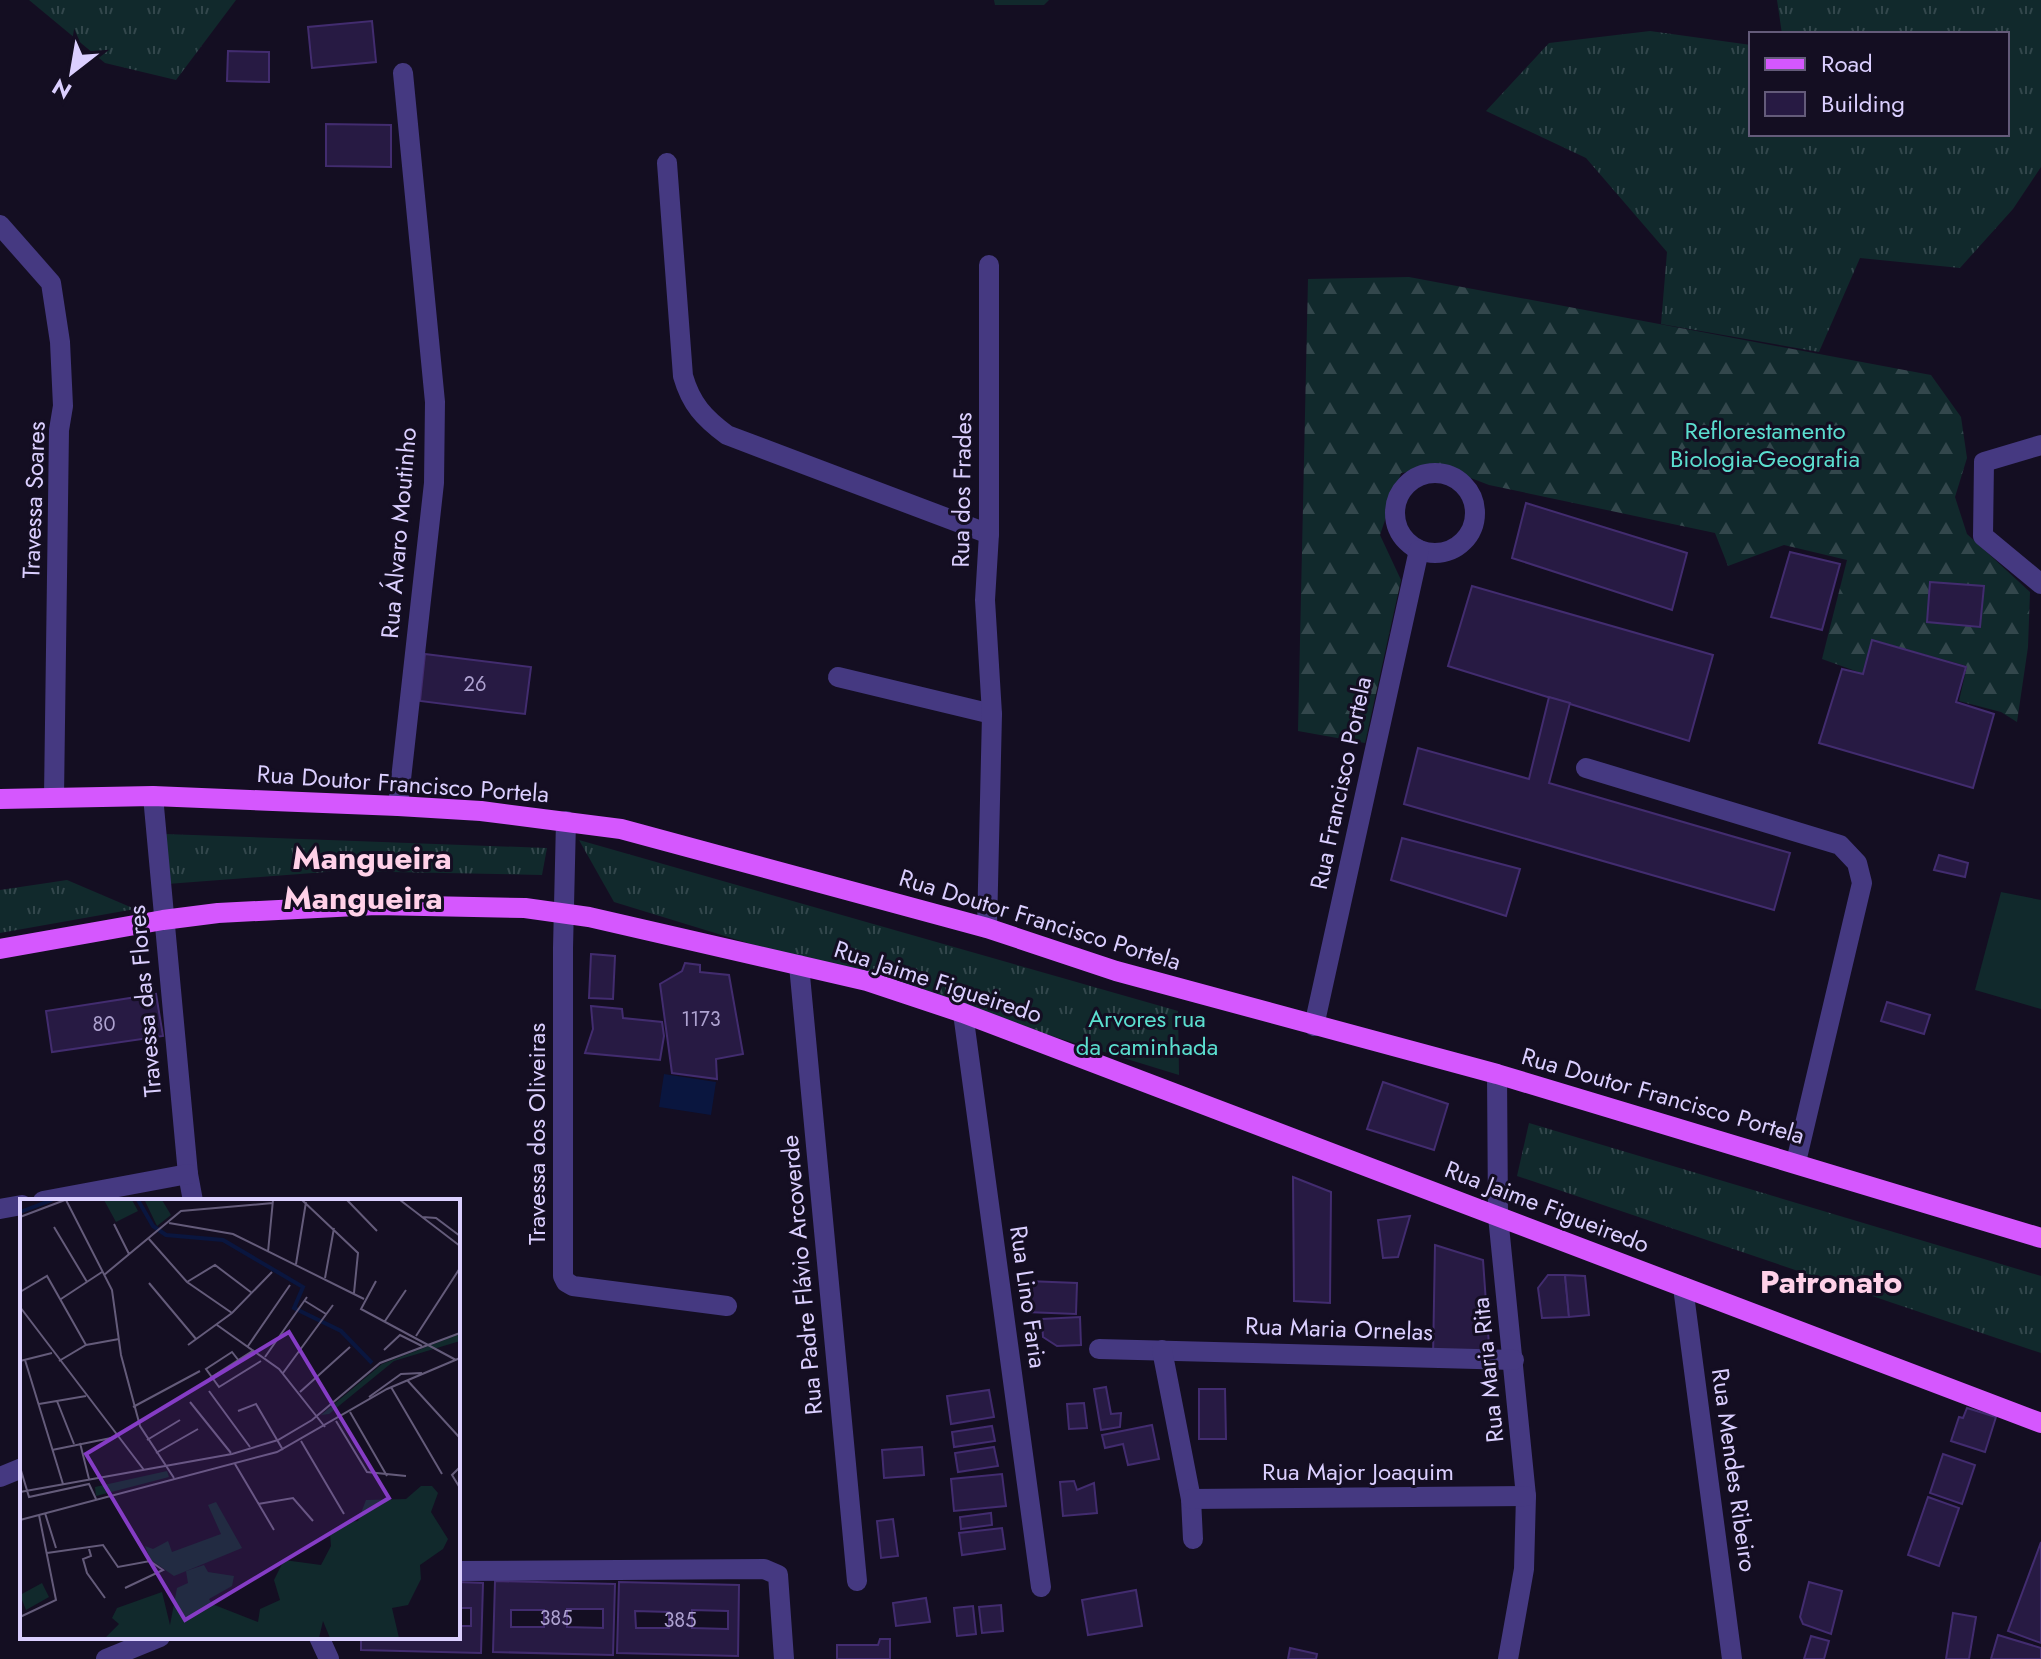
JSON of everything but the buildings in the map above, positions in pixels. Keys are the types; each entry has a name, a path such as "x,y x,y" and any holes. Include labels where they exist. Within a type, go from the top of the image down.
{"main road":[{"name":"Rua Doutor Francisco Portela","path":"0,799 153,796 398,806 481,811 621,829 987,928 1116,971 1497,1074 2041,1238"},
{"name":"Rua Jaime Figueiredo","path":"0,949 218,913 376,905 484,906 563,912 799,965 867,981 963,1013 2041,1423"}],"street":[{"name":"Rua Álvaro Moutinho","path":"398,806 434,483 435,402 403,73"},
{"path":"667,163 683,376 689,397 706,419 727,435 989,534"},
{"name":"Travessa Soares","path":"0,225 51,283 60,342 63,406 59,430 54,797"},
{"name":"Rua dos Frades","path":"987,928 992,714 985,600 989,534 989,265"},
{"path":"2041,445 1984,462 1983,536 2041,584"},
{"path":"1435,472 1449,475 1471,493 1476,512 1474,526 1456,548 1443,553 1419,550 1407,543 1394,518 1400,491 1421,474 1435,472"},
{"name":"Rua Francisco Portela","path":"1314,1026 1419,550"},
{"path":"838,677 992,714"},
{"path":"1586,768 1840,845 1857,863 1862,883 1796,1162"},
{"name":"Travessa das Flores","path":"153,796 193,1199"},
{"name":"Travessa dos Oliveiras","path":"566,821 563,912 563,1248 566,1282 573,1286 727,1306"},
{"name":"Rua Padre Flávio Arcoverde","path":"799,965 857,1581"},
{"name":"Rua Lino Faria","path":"963,1013 1041,1587"},
{"name":"Rua Maria Rita","path":"1497,1074 1498,1216 1526,1496 1524,1569 1508,1659"},
{"path":"54,1199 188,1174"},
{"path":"0,1209 20,1205"},
{"name":"Rua Mendes Ribeiro","path":"1683,1287 1737,1657"},
{"name":"Rua Maria Ornelas","path":"1099,1349 1514,1360"},
{"path":"1162,1350 1191,1499 1193,1539"},
{"path":"0,1477 20,1469"},
{"name":"Rua Major Joaquim","path":"1191,1499 1526,1496"},
{"path":"460,1571 764,1569 778,1575 784,1659"},
{"path":"106,1659 155,1639"},
{"path":"320,1639 329,1659"}],"green space":[{"path":"29,0 236,0 176,80 105,63"},
{"path":"994,0 1049,0 1044,5 995,5"},
{"path":"1777,0 2041,0 2041,167 2013,209 1960,268 1860,258 1819,352 1661,324 1667,252 1586,158 1486,111 1549,43 1650,31 1749,45 1749,136 2009,136 2009,32 1782,32"},
{"name":"Reflorestamento Biologia-Geografia","path":"1409,277 1931,375 1961,417 1967,458 1955,497 1967,534 2030,592 2028,647 2017,722 2001,712 1959,701 1967,666 1873,640 1864,674 1822,659 1847,560 1784,545 1728,566 1715,533 1489,485 1442,467 1401,473 1380,535 1401,580 1365,743 1298,731 1308,279"},
{"path":"165,834 547,848 542,875 339,871 167,884"},
{"name":"Arvores rua da caminhada","path":"579,840 1178,1011 1179,1075 614,902"},
{"path":"67,880 135,909 0,933 0,890"},
{"path":"2001,892 2041,900 2041,1009 1975,990"},
{"path":"1529,1123 2041,1276 2041,1353 1517,1176"}],"water":[{"path":"664,1074 716,1082 711,1115 659,1107"}],"district":[{"name":"Mangueira","path":"372,858"},
{"name":"Mangueira","path":"363,898"},
{"name":"Patronato","path":"1831,1282"}]}
